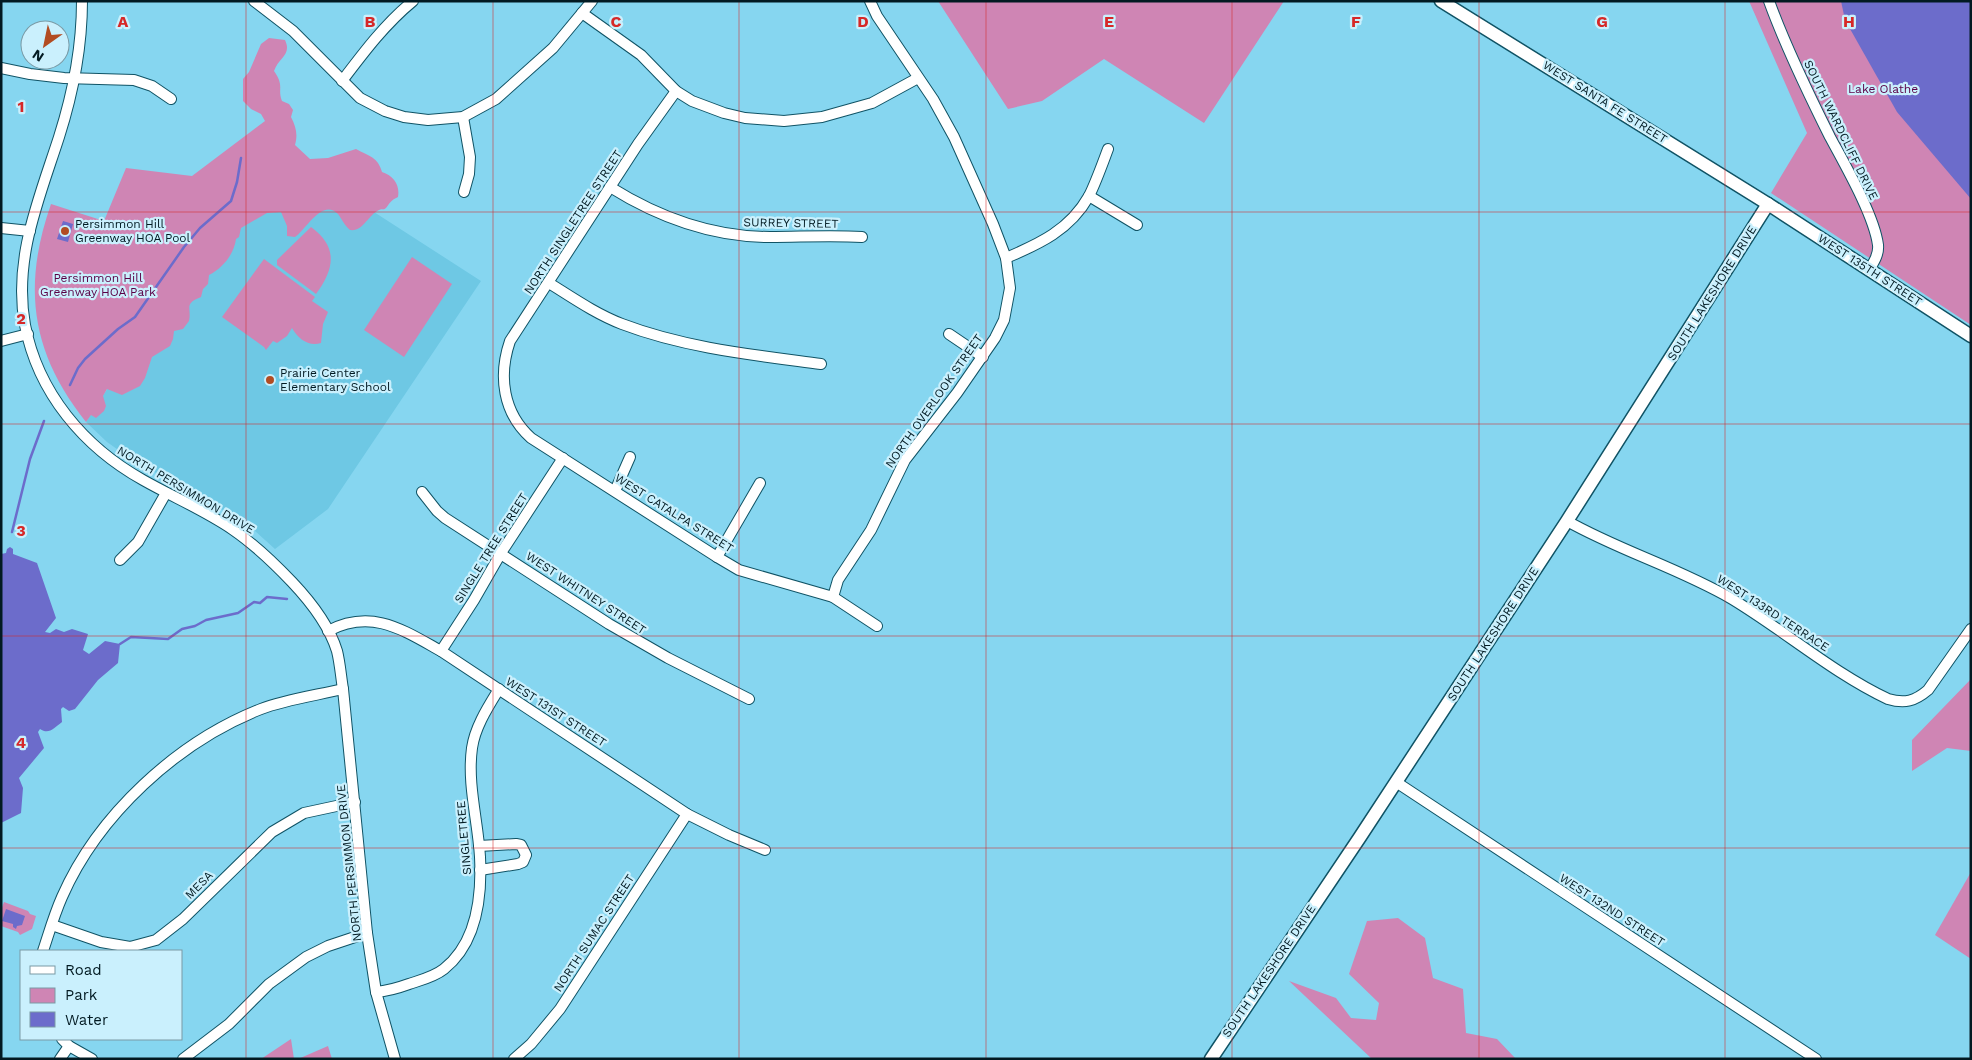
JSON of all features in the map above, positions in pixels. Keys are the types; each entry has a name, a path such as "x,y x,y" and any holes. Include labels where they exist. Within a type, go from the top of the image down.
{"street":[{"name":"NORTH PERSIMMON DRIVE","path":"82,1 80,35 74,78 59,137 30,231 22,271 22,290 28,334 42,377 68,419 94,446 118,464 219,521 264,554 308,599 328,631 337,652 343,689 367,933 376,992 394,1059"},
{"path":"254,1 293,31 360,98 394,114 428,120 463,117 491,103 511,88 553,48 592,1"},
{"name":"NORTH OVERLOOK STREET","path":"833,597 838,580 866,539 905,460 957,394 1004,320 1010,288 1006,258 975,179 954,137 877,16 870,1"},
{"name":"WEST SANTA FE STREET","path":"1441,1 1768,204"},
{"name":"SOUTH WARDCLIFF DRIVE","path":"1769,1 1796,66 1846,167 1875,233 1878,247 1877,255 1869,270"},
{"path":"342,81 371,42 413,2"},
{"path":"582,13 641,54 676,91 692,101 724,113 745,118 784,121 822,117 872,103 918,78"},
{"path":"1,68 30,74 74,78 134,80 152,86 171,99"},
{"name":"NORTH SINGLETREE STREET","path":"503,372 505,356 510,341 638,144 676,91"},
{"path":"463,117 470,157 464,192"},
{"path":"1006,258 1035,246 1058,232 1080,210 1089,196 1108,149"},
{"name":"SURREY STREET","path":"610,187 632,201 664,215 715,231 769,237 831,235 862,237"},
{"path":"1089,196 1137,225"},
{"name":"WEST 135TH STREET","path":"1768,204 1971,336"},
{"name":"SOUTH LAKESHORE DRIVE","path":"1211,1059 1567,521 1768,204"},
{"path":"1,228 30,231"},
{"path":"549,282 604,316 640,330 724,350 821,364"},
{"path":"1,340 28,334"},
{"path":"949,334 982,357"},
{"name":"WEST CATALPA STREET","path":"503,372 504,389 508,405 515,420 531,438 739,570 833,597 877,626"},
{"path":"615,491 630,457"},
{"name":"SINGLE TREE STREET","path":"441,651 474,600 501,553 563,458"},
{"path":"717,557 760,482"},
{"path":"120,560 138,542 166,492"},
{"name":"WEST WHITNEY STREET","path":"422,492 445,518 609,624 659,654 748,699"},
{"name":"WEST 133RD TERRACE","path":"1567,521 1601,539 1706,585 1732,599 1878,695 1899,702 1908,702 1928,690 1971,629"},
{"name":"WEST 131ST STREET","path":"328,631 336,627 365,620 399,628 441,651 687,814 765,850"},
{"path":"43,950 62,897 95,839 144,783 200,738 262,708 343,689"},
{"name":"SINGLETREE","path":"376,992 387,991 424,979 444,970 469,936 476,916 480,870 471,778 472,747 476,731 499,689"},
{"name":"WEST 132ND STREET","path":"1396,782 1816,1059"},
{"name":"MESA","path":"52,925 101,942 130,947 156,940 183,919 272,832 304,813 355,802"},
{"name":"NORTH SUMAC STREET","path":"514,1059 531,1044 560,1009 687,814"},
{"path":"479,846 516,844 524,848 526,855 523,862 518,864 480,870"},
{"path":"184,1059 228,1024 269,984 306,957 328,946 367,933"},
{"path":"60,1059 66,1042 92,1059"}],"shaded area":[{"path":"360,203 481,281 328,509 275,549 255,531 228,513 131,459 107,442 86,422 218,218"}],"green space":[{"path":"938,1 1284,1 1204,123 1104,59 1042,101 1008,109"},
{"name":"Lake Olathe","path":"1749,1 1971,1 1971,325 1771,193 1807,133"},
{"name":"Persimmon Hill Greenway HOA Park","path":"269,38 285,40 287,45 286,53 274,71 280,84 282,101 289,104 293,110 291,117 296,131 295,145 310,159 328,158 356,149 369,155 378,163 382,172 390,176 395,182 398,189 398,197 392,200 385,209 375,212 362,226 355,230 350,230 338,214 332,210 320,212 295,237 287,236 287,226 281,212 267,213 241,228 239,237 236,239 227,260 219,269 209,275 208,284 203,289 201,297 190,304 189,321 183,329 174,331 170,346 152,357 145,378 140,386 122,395 107,389 103,396 106,406 104,411 96,418 91,415 86,422 53,371 43,345 37,318 35,291 36,263 51,204 104,221 126,168 192,176 265,121 261,114 251,109 243,101 243,79 249,72 261,44"},
{"path":"311,227 326,242 331,258 327,275 316,294 277,265 277,260"},
{"path":"412,257 452,284 404,357 364,330"},
{"path":"264,259 315,297 312,301 328,312 323,324 321,343 312,344 304,341 297,336 292,328 287,336 277,343 273,341 266,350 222,317"},
{"path":"1971,679 1971,751 1947,748 1912,771 1912,740"},
{"path":"1971,872 1971,959 1935,935"},
{"path":"4,902 36,916 32,929 20,935 18,932 1,926 1,910"},
{"path":"1398,918 1425,938 1433,978 1463,989 1466,1033 1497,1039 1516,1059 1372,1059 1289,981 1336,998 1351,1018 1376,1020 1379,1003 1349,974 1367,921"},
{"path":"291,1039 294,1059 261,1059"},
{"path":"328,1046 332,1059 298,1059"}],"water":[{"name":"Lake Olathe","path":"1841,1 1971,1 1971,199 1897,112 1845,20"},
{"name":"Persimmon Hill Greenway HOA Pool","path":"63,221 73,224 68,242 57,239"},
{"path":"10,547 13,549 13,554 37,563 56,618 45,632 50,633 56,629 64,632 72,629 88,634 83,650 89,654 105,641 120,644 118,663 98,680 75,709 69,711 63,707 61,709 62,722 51,730 43,731 40,729 38,732 44,748 19,778 23,788 21,813 1,823 1,554 6,553"},
{"path":"6,909 25,916 22,925 17,926 16,929 13,927 13,924 2,921"}],"waterway":[{"path":"70,385 78,368 85,359 118,329 135,317 184,247 200,228 231,201 237,182 241,158"},
{"path":"12,532 30,459 44,421"},
{"path":"120,644 131,637 168,639 182,629 195,626 206,620 238,613 254,602 260,603 267,597 287,599"}],"place":[{"name":"Persimmon Hill Greenway HOA Pool","path":"65,231"},
{"name":"Prairie Center Elementary School","path":"270,380"}]}
